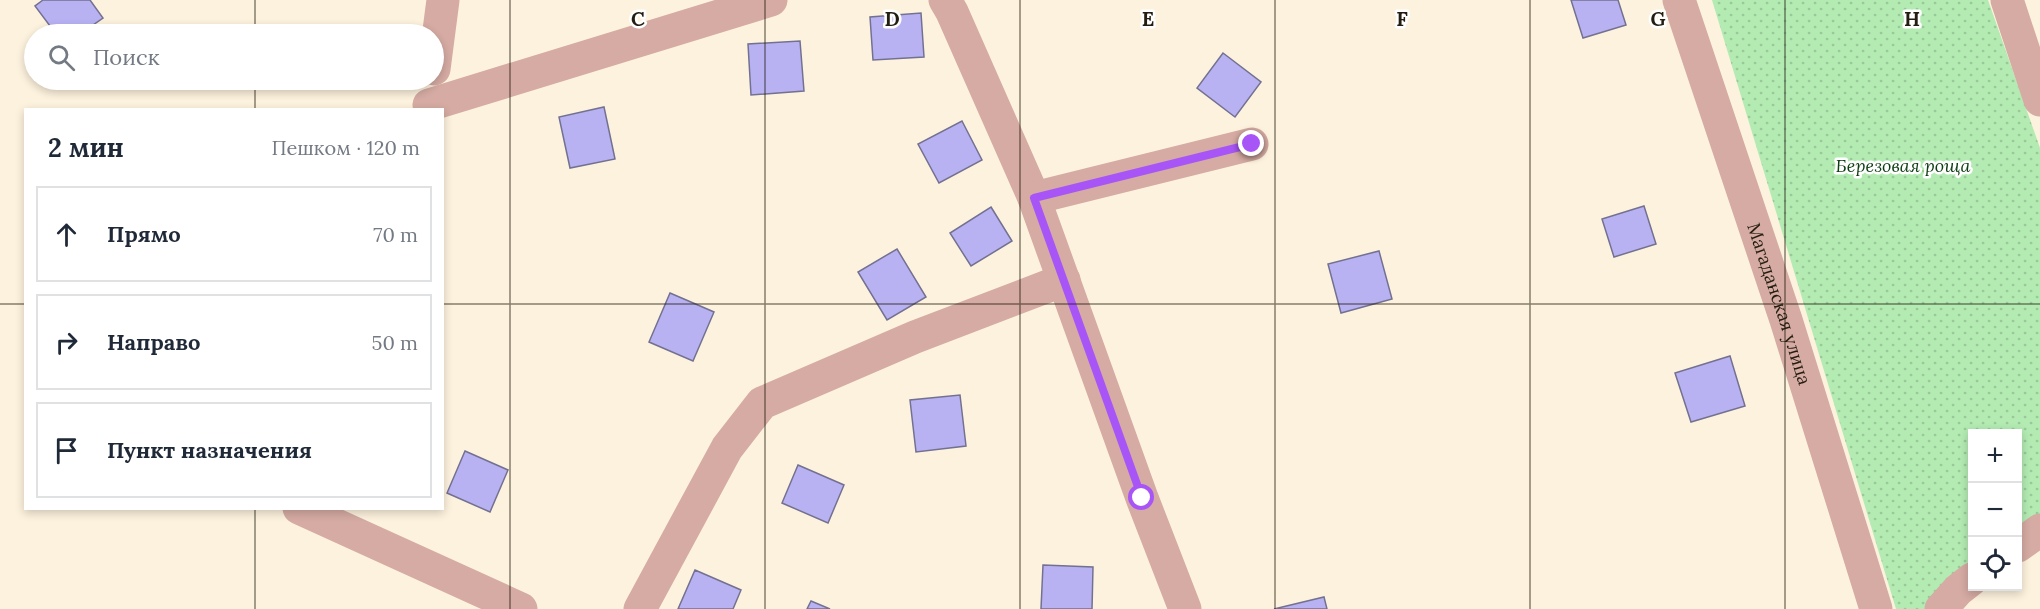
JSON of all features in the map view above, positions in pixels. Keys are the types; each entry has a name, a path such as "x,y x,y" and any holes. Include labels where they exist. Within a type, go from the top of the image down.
{"street":[{"path":"440,24 443,0"},
{"path":"428,98 771,0"},
{"path":"945,0 1034,198 1142,498 1185,609"},
{"name":"Магаданская улица","path":"1679,0 1786,320 1876,609"},
{"path":"2007,0 2040,100"},
{"path":"1034,198 1252,144"},
{"path":"640,609 727,448 762,403 915,337 1064,280"},
{"path":"303,510 521,609"},
{"path":"2022,543 2040,530"},
{"path":"1941,609 1968,582"}],"green space":[{"name":"Березовая роща","path":"1712,0 1988,0 2040,148 2040,531 2022,544 2022,429 1968,429 1968,582 1930,609 1896,609"}],"building":[{"path":"43,0 90,0 103,18 94,24 48,24 35,6"},
{"path":"1571,0 1618,0 1626,25 1583,38"},
{"path":"921,13 924,57 873,60 870,17"},
{"path":"800,41 804,91 751,95 748,44"},
{"path":"1223,53 1261,82 1235,117 1197,88"},
{"path":"604,107 615,159 570,168 559,117"},
{"path":"962,121 982,160 939,183 918,144"},
{"path":"1644,206 1656,244 1614,257 1602,219"},
{"path":"991,207 1012,241 971,266 950,233"},
{"path":"897,249 926,297 887,320 858,272"},
{"path":"1379,251 1392,299 1341,313 1328,264"},
{"path":"670,293 714,312 693,361 649,342"},
{"path":"1730,356 1745,406 1691,422 1675,373"},
{"path":"960,395 966,446 916,452 910,400"},
{"path":"465,451 508,470 490,512 447,493"},
{"path":"798,465 844,485 828,523 782,503"},
{"path":"1043,565 1093,567 1092,609 1041,609"},
{"path":"695,570 741,590 733,609 678,609"},
{"path":"1324,597 1327,609 1274,609"},
{"path":"811,601 830,609 807,609"}],"route":[{"path":"1142,498 1034,198 1252,144"}]}
